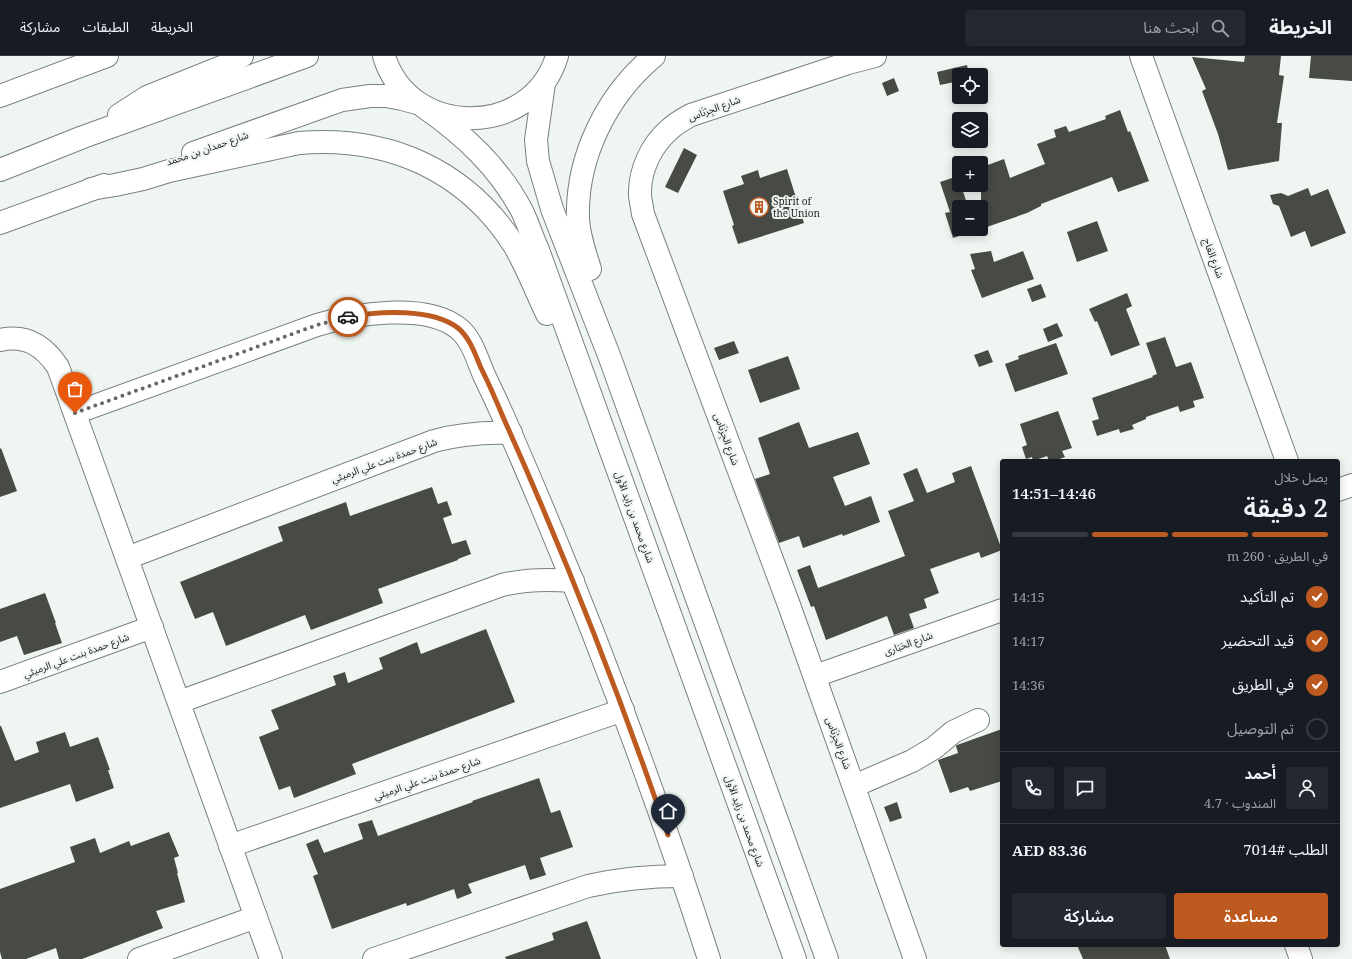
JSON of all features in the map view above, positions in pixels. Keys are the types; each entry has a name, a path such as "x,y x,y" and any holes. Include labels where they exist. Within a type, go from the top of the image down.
{"street":[{"path":"0,96 107,56"},
{"path":"83,138 147,97 224,66 242,56"},
{"path":"0,170 307,56"},
{"path":"384,56 386,64 394,79 420,105 445,116 468,119 491,117 513,109 532,95 551,70 573,56"},
{"path":"610,358 608,322 582,245 578,220 579,196 583,171 592,141 607,112 627,82 639,68 654,56"},
{"name":"شارع الجِرْنَاس","path":"875,56 848,63 690,115 670,129 657,143 647,159 642,177 640,196 643,214 815,676 915,959"},
{"name":"شارع العَاج","path":"1142,56 1286,459"},
{"path":"551,70 536,140 538,161 552,208 610,358 827,959"},
{"name":"شارع حمدان بن محمد","path":"0,223 342,100 370,96 386,96 420,105"},
{"name":"شارع محمد بن زايد الأول","path":"420,105 447,123 485,158 506,185 522,211 538,250 795,959"},
{"path":"91,189 136,181 183,168 299,143 320,141 363,144 412,158 457,183 498,223 514,246 559,338 580,367"},
{"path":"75,413 334,320 367,314 418,314 443,319 466,335 510,433 573,581 623,710 682,876 709,959"},
{"path":"0,340 7,338 31,342 42,348 51,356 58,367 271,959"},
{"name":"شارع حمدة بنت علي الرميثي","path":"127,558 434,441 468,434 495,432 510,433"},
{"path":"1340,489 1352,486"},
{"path":"179,702 502,584 537,579 573,581"},
{"name":"شارع الحَبَارى","path":"815,676 1000,611"},
{"name":"شارع حمدة بنت علي الرميثي","path":"0,682 152,627"},
{"name":"شارع حمدة بنت علي الرميثي","path":"230,846 623,710"},
{"path":"854,786 912,761 934,748 953,732 978,720"},
{"path":"374,959 588,886 624,879 682,876"},
{"path":"139,959 256,917"},
{"path":"1297,947 1301,959"}],"building":[{"path":"1245,56 1281,56 1279,75 1284,76 1277,123 1282,123 1279,161 1228,170 1218,134 1202,91 1206,89 1192,57 1244,62"},
{"path":"1311,56 1352,56 1352,81 1309,78"},
{"path":"967,65 968,68 954,68"},
{"path":"952,68 952,82 940,85 937,72"},
{"path":"894,78 899,91 887,96 882,83"},
{"path":"1120,110 1128,132 1130,131 1149,181 1118,192 1112,177 1041,204 1041,206 1027,213 988,227 988,200 981,200 981,192 988,192 988,165 1004,159 1010,178 1045,164 1037,144 1056,137 1054,130 1066,126 1069,132 1106,119 1105,116"},
{"path":"684,148 697,155 678,193 665,187"},
{"name":"Spirit of the Union","path":"787,169 804,223 738,244 732,226 734,225 723,191 744,184 741,176 758,170 760,178"},
{"path":"952,178 952,192 963,192 966,200 952,200 952,235 945,213 950,212 940,182"},
{"path":"1308,188 1311,196 1328,189 1346,233 1311,247 1305,231 1291,237 1279,206 1273,204 1270,195 1281,193 1288,196"},
{"path":"1097,221 1108,251 1077,262 1067,232"},
{"path":"991,251 994,262 1023,251 1034,279 982,298 971,270 975,269 970,254"},
{"path":"1041,284 1046,297 1032,302 1027,289"},
{"path":"1127,293 1132,306 1126,309 1140,345 1111,356 1097,321 1095,322 1089,309"},
{"path":"1057,323 1063,336 1048,342 1043,329"},
{"path":"1165,337 1176,367 1191,362 1204,398 1193,401 1195,407 1180,412 1178,406 1146,417 1146,419 1132,425 1134,429 1120,433 1119,429 1097,436 1092,421 1099,419 1092,398 1153,377 1152,376 1157,374 1146,343"},
{"path":"734,341 739,353 719,360 714,348"},
{"path":"1056,343 1068,374 1015,392 1005,364 1019,359 1018,356"},
{"path":"988,350 993,362 979,367 974,355"},
{"path":"788,356 800,389 760,403 748,370"},
{"path":"1058,411 1072,448 1062,451 1065,457 1060,459 1048,459 1047,456 1039,459 1032,459 1032,457 1026,459 1022,447 1027,445 1020,424"},
{"path":"799,422 809,448 858,432 870,464 833,477 845,506 871,496 880,522 843,536 842,534 803,548 799,536 779,543 755,479 770,474 758,438"},
{"path":"1,448 17,491 0,497 0,449"},
{"path":"971,466 1000,545 1000,551 981,558 979,552 930,569 939,593 924,599 927,608 909,614 914,628 894,635 887,616 826,640 814,606 811,607 797,570 810,565 818,588 905,556 888,511 914,501 903,474 917,468 927,493 955,482 952,473"},
{"path":"432,487 438,504 447,501 452,515 443,518 452,544 466,540 471,554 378,589 383,603 311,630 305,615 226,646 213,612 195,619 180,582 283,541 278,527 346,502 350,516"},
{"path":"45,593 62,643 24,655 17,636 0,642 0,609"},
{"path":"486,629 515,702 352,764 356,774 294,798 290,786 279,790 259,737 279,729 271,710 336,685 333,676 345,672 348,683 383,669 379,658 417,642 421,654"},
{"path":"0,726 15,761 39,752 36,742 65,732 70,747 98,737 110,770 108,770 114,788 76,802 70,784 0,808"},
{"path":"1000,730 1000,782 970,791 968,787 950,793 938,760 958,753 957,745"},
{"path":"539,778 551,813 560,810 573,847 540,858 546,875 530,880 525,865 468,884 472,893 457,899 454,889 407,906 406,903 332,929 313,876 318,874 306,844 318,839 324,853 363,839 358,824 372,820 378,836"},
{"path":"897,802 902,818 890,822 884,807"},
{"path":"169,832 179,856 174,858 185,902 156,911 163,928 82,959 59,959 56,948 26,959 2,959 0,952 0,889 75,862 70,847 95,838 100,853 129,841 131,846"},
{"path":"587,921 601,959 506,959 505,957 554,940 552,933"},
{"path":"1078,947 1166,947 1170,959 1083,959"}],"way so far":[{"path":"75,413 317,325 348,317"}],"place":[{"name":"Spirit of the Union","path":"759,207"}],"route":[{"path":"348,317 384,313 418,314 443,319 466,335 532,482 573,581 623,710 668,835"}]}
